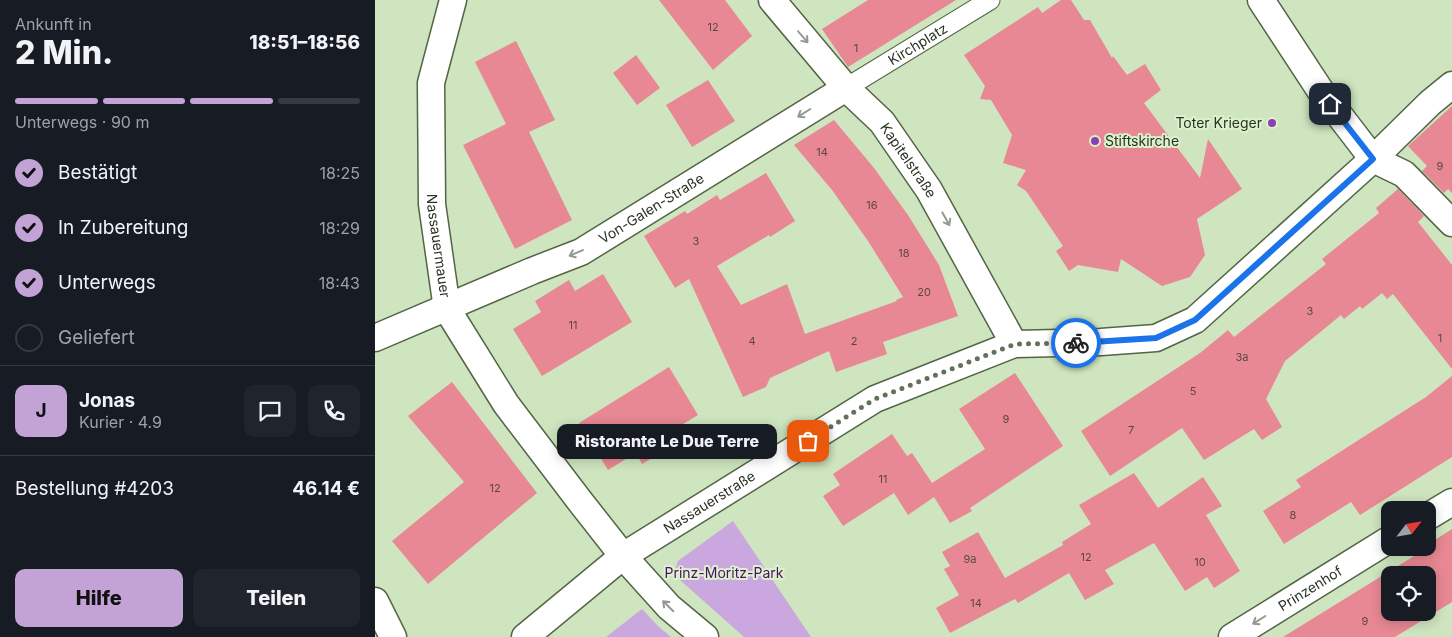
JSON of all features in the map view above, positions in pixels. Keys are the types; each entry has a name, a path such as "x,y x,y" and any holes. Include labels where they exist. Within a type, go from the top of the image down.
{"street":[{"name":"Nassauermauer","path":"453,0 431,83 432,204 447,308 505,404 623,556"},
{"name":"Kapitelstraße","path":"772,0 846,88 882,122 929,190 1015,344"},
{"name":"Kirchplatz","path":"846,88 990,0"},
{"path":"1261,0 1320,90 1373,159 1404,174 1452,223"},
{"name":"Nassauerstraße","path":"525,637 623,556 875,399 1015,344 1101,342 1156,338 1195,320 1452,85"},
{"name":"Von-Galen-Straße","path":"375,338 581,252 846,88"},
{"path":"1436,511 1452,502"},
{"name":"Prinzenhof","path":"1232,637 1381,545"},
{"path":"623,556 669,607 705,637"},
{"path":"375,601 393,637"}],"green space":[{"name":"Prinz-Moritz-Park","path":"733,521 811,637 744,637 680,580 675,570 678,561"},
{"name":"Prinz-Moritz-Park","path":"642,609 671,637 606,637"}],"building":[{"path":"659,0 725,0 752,36 713,70"},
{"path":"868,0 956,0 848,67 822,29"},
{"name":"Stiftskirche","path":"1061,0 1071,0 1084,20 1090,20 1112,58 1113,56 1127,75 1145,64 1161,90 1144,103 1200,178 1208,139 1242,189 1197,219 1205,255 1190,277 1162,286 1121,259 1118,272 1078,265 1069,271 1056,251 1063,246 1026,191 1017,185 1026,170 1003,163 1012,135 991,100 980,99 985,86 964,55 1038,7 1042,13"},
{"path":"516,41 555,120 529,132 572,220 515,249 463,145 506,124 475,62"},
{"path":"636,55 660,88 637,105 613,73"},
{"path":"708,80 735,121 692,147 666,105"},
{"path":"1452,106 1452,193 1448,189 1444,193 1422,171 1427,166 1408,146"},
{"path":"834,120 874,168 908,215 939,265 958,316 883,342 887,354 836,372 829,351 770,378 766,387 743,397 689,279 675,288 644,236 685,211 687,214 717,195 720,200 766,173 795,221 717,266 741,305 787,284 805,334 897,301 903,297 868,241 832,190 794,145"},
{"path":"1398,189 1424,216 1418,222 1452,265 1452,369 1393,294 1387,299 1382,293 1362,309 1360,306 1344,319 1341,315 1285,361 1266,399 1282,427 1262,440 1254,429 1204,460 1182,428 1110,476 1081,431 1200,353 1228,330 1234,337 1326,264 1322,259 1379,213 1376,208"},
{"path":"603,274 632,322 542,376 513,329 541,312 535,301 569,280 575,291"},
{"path":"669,367 698,415 670,432 677,443 642,464 636,453 608,470 579,423"},
{"path":"1015,373 1063,446 970,508 972,511 950,523 934,497 908,515 894,493 843,526 823,496 840,485 833,474 892,434 907,456 912,453 932,483 985,449 959,409"},
{"path":"1452,376 1452,457 1360,515 1351,502 1284,544 1263,511 1301,487 1296,480 1426,397"},
{"path":"452,382 537,493 428,584 392,541 464,482 408,416"},
{"path":"1134,473 1158,508 1203,477 1222,506 1206,515 1240,571 1214,588 1207,577 1185,591 1154,543 1105,570 1114,584 1085,600 1069,573 1018,603 1015,599 950,633 936,608 959,595 944,569 950,566 942,552 978,532 1005,578 1063,545 1062,542 1091,524 1079,505"},
{"path":"1452,529 1452,602 1436,612 1436,566 1398,566 1414,556 1436,556 1436,539"},
{"path":"1381,576 1381,621 1421,621 1395,637 1283,637"}],"way so far":[{"path":"808,441 875,399 1015,344 1076,343"}],"place":[{"name":"Toter Krieger","path":"1272,123"},
{"name":"Stiftskirche","path":"1095,141"},
{"name":"Ristorante Le Due Terre","path":"808,441"}],"route":[{"path":"1076,343 1156,338 1195,320 1373,159 1330,104"}]}
